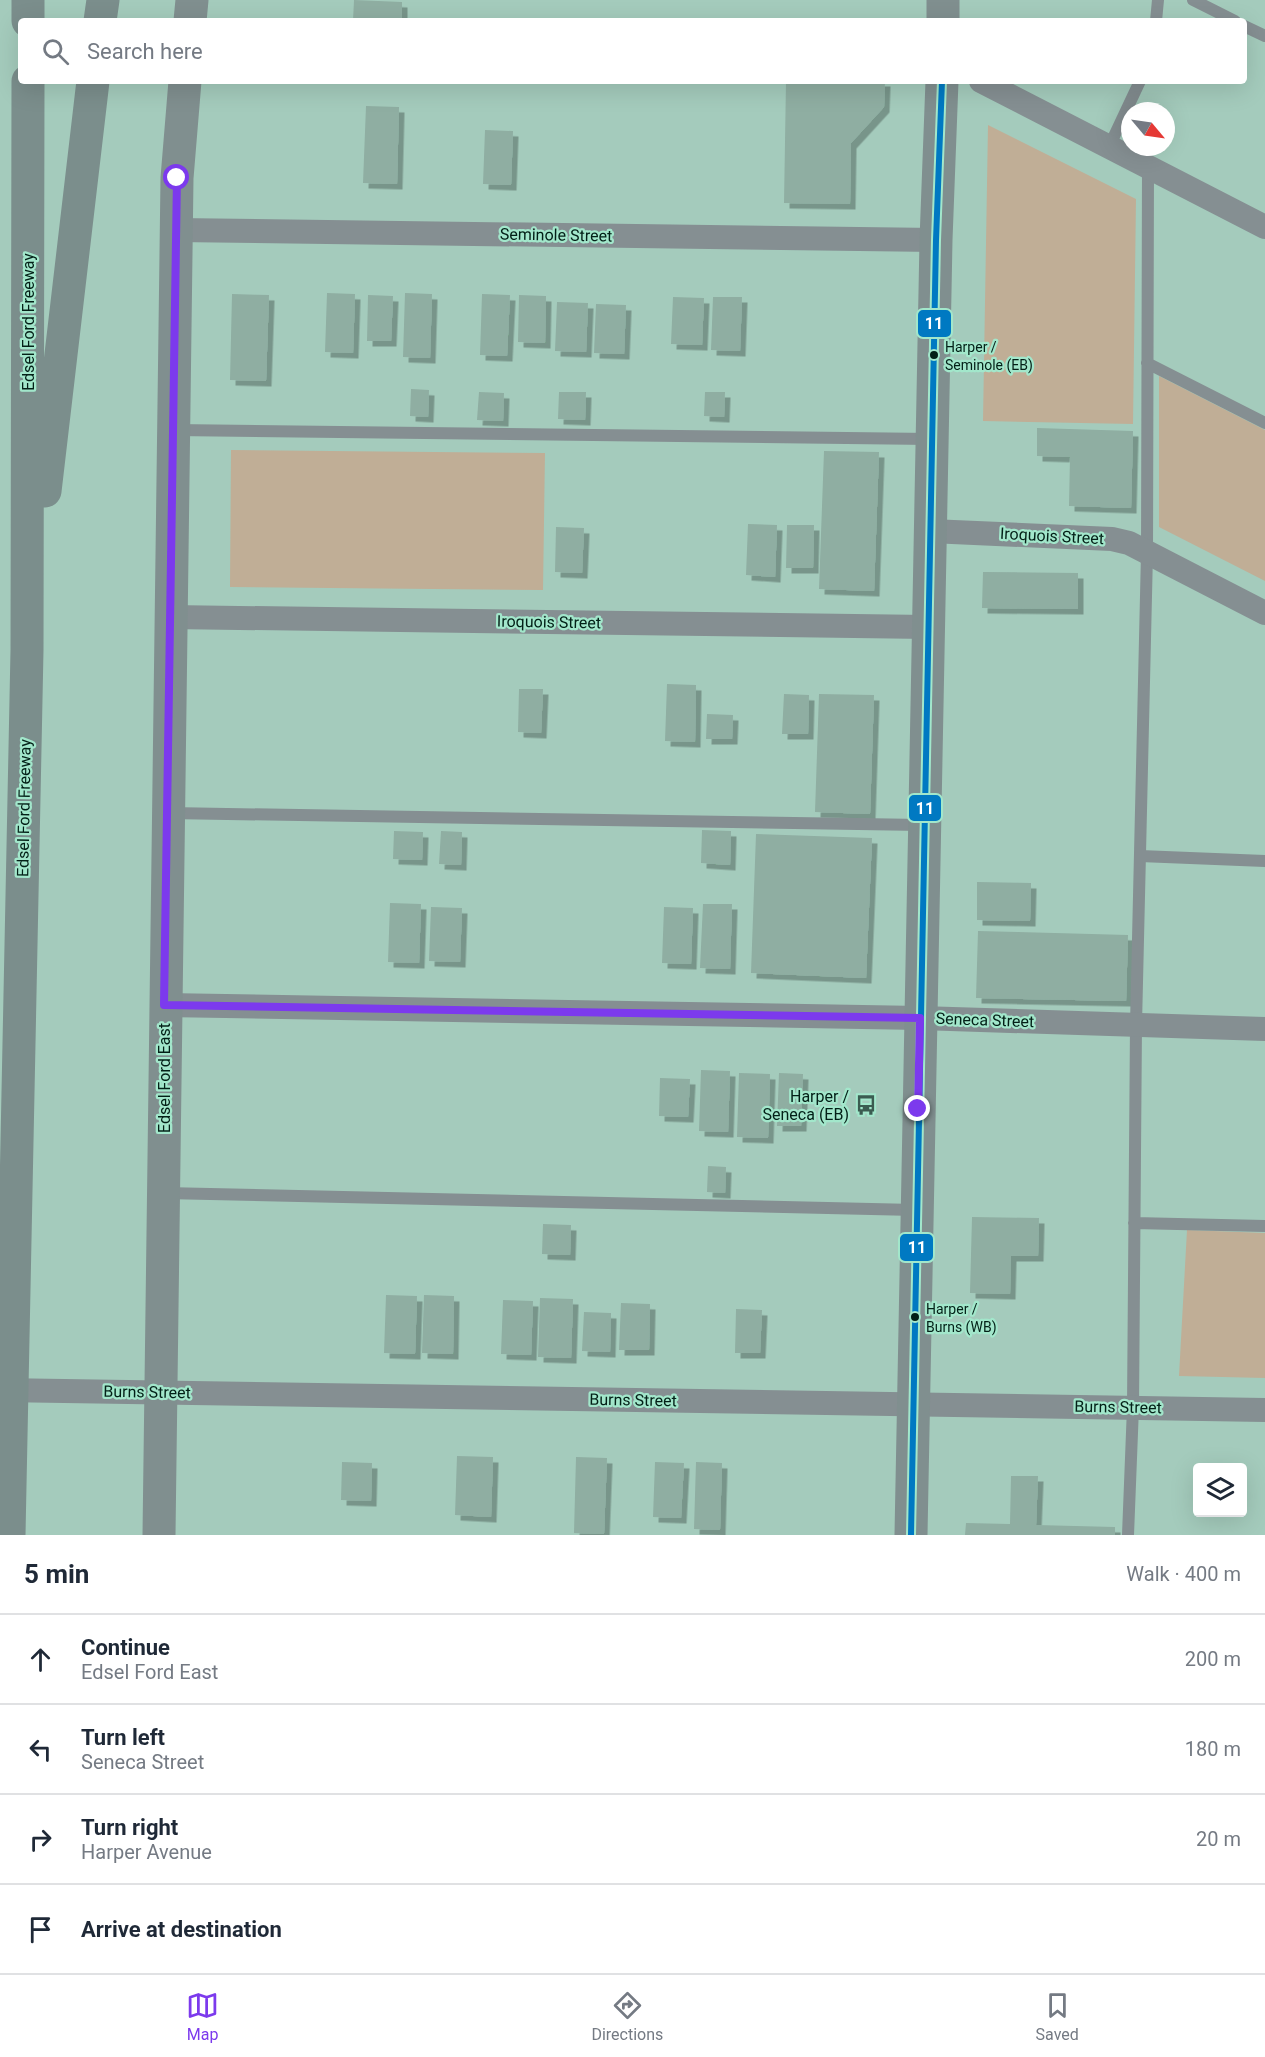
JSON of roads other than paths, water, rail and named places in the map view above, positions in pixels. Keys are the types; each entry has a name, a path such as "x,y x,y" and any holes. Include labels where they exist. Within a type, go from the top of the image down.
{"highway":[{"path":"28,0 28,18"},
{"path":"100,18 103,0"},
{"name":"Edsel Ford Freeway","path":"9,1535 27,650 28,84"},
{"path":"27,650 93,84"}],"street":[{"path":"190,18 192,0"},
{"path":"943,0 943,18"},
{"name":"Edsel Ford East","path":"159,1535 164,1005 176,230 177,178 185,84"},
{"path":"911,1535 936,240 942,84"},
{"path":"987,84 1265,227"},
{"name":"Seminole Street","path":"176,230 936,240"},
{"name":"Iroquois Street","path":"930,531 1112,539 1147,553 1265,613"},
{"name":"Iroquois Street","path":"170,618 928,627"},
{"name":"Seneca Street","path":"164,1005 920,1018 1265,1029"},
{"name":"Burns Street","path":"0,1390 1265,1410"}],"lane":[{"path":"1156,18 1158,0"},
{"path":"1193,0 1229,18"},
{"path":"1247,27 1265,36"},
{"path":"1108,147 1139,84"},
{"path":"1128,1535 1133,1407 1136,1025 1147,553 1148,168"},
{"path":"1148,363 1265,423"},
{"path":"173,430 932,439"},
{"path":"167,813 924,825"},
{"path":"1140,856 1265,861"},
{"path":"163,1193 916,1210"},
{"path":"1134,1223 1265,1226"}],"place":[{"name":"Harper / Seminole (EB)","path":"934,355"},
{"name":"Harper / Seneca (EB)","path":"866,1105"},
{"name":"Harper / Burns (WB)","path":"915,1317"}]}
